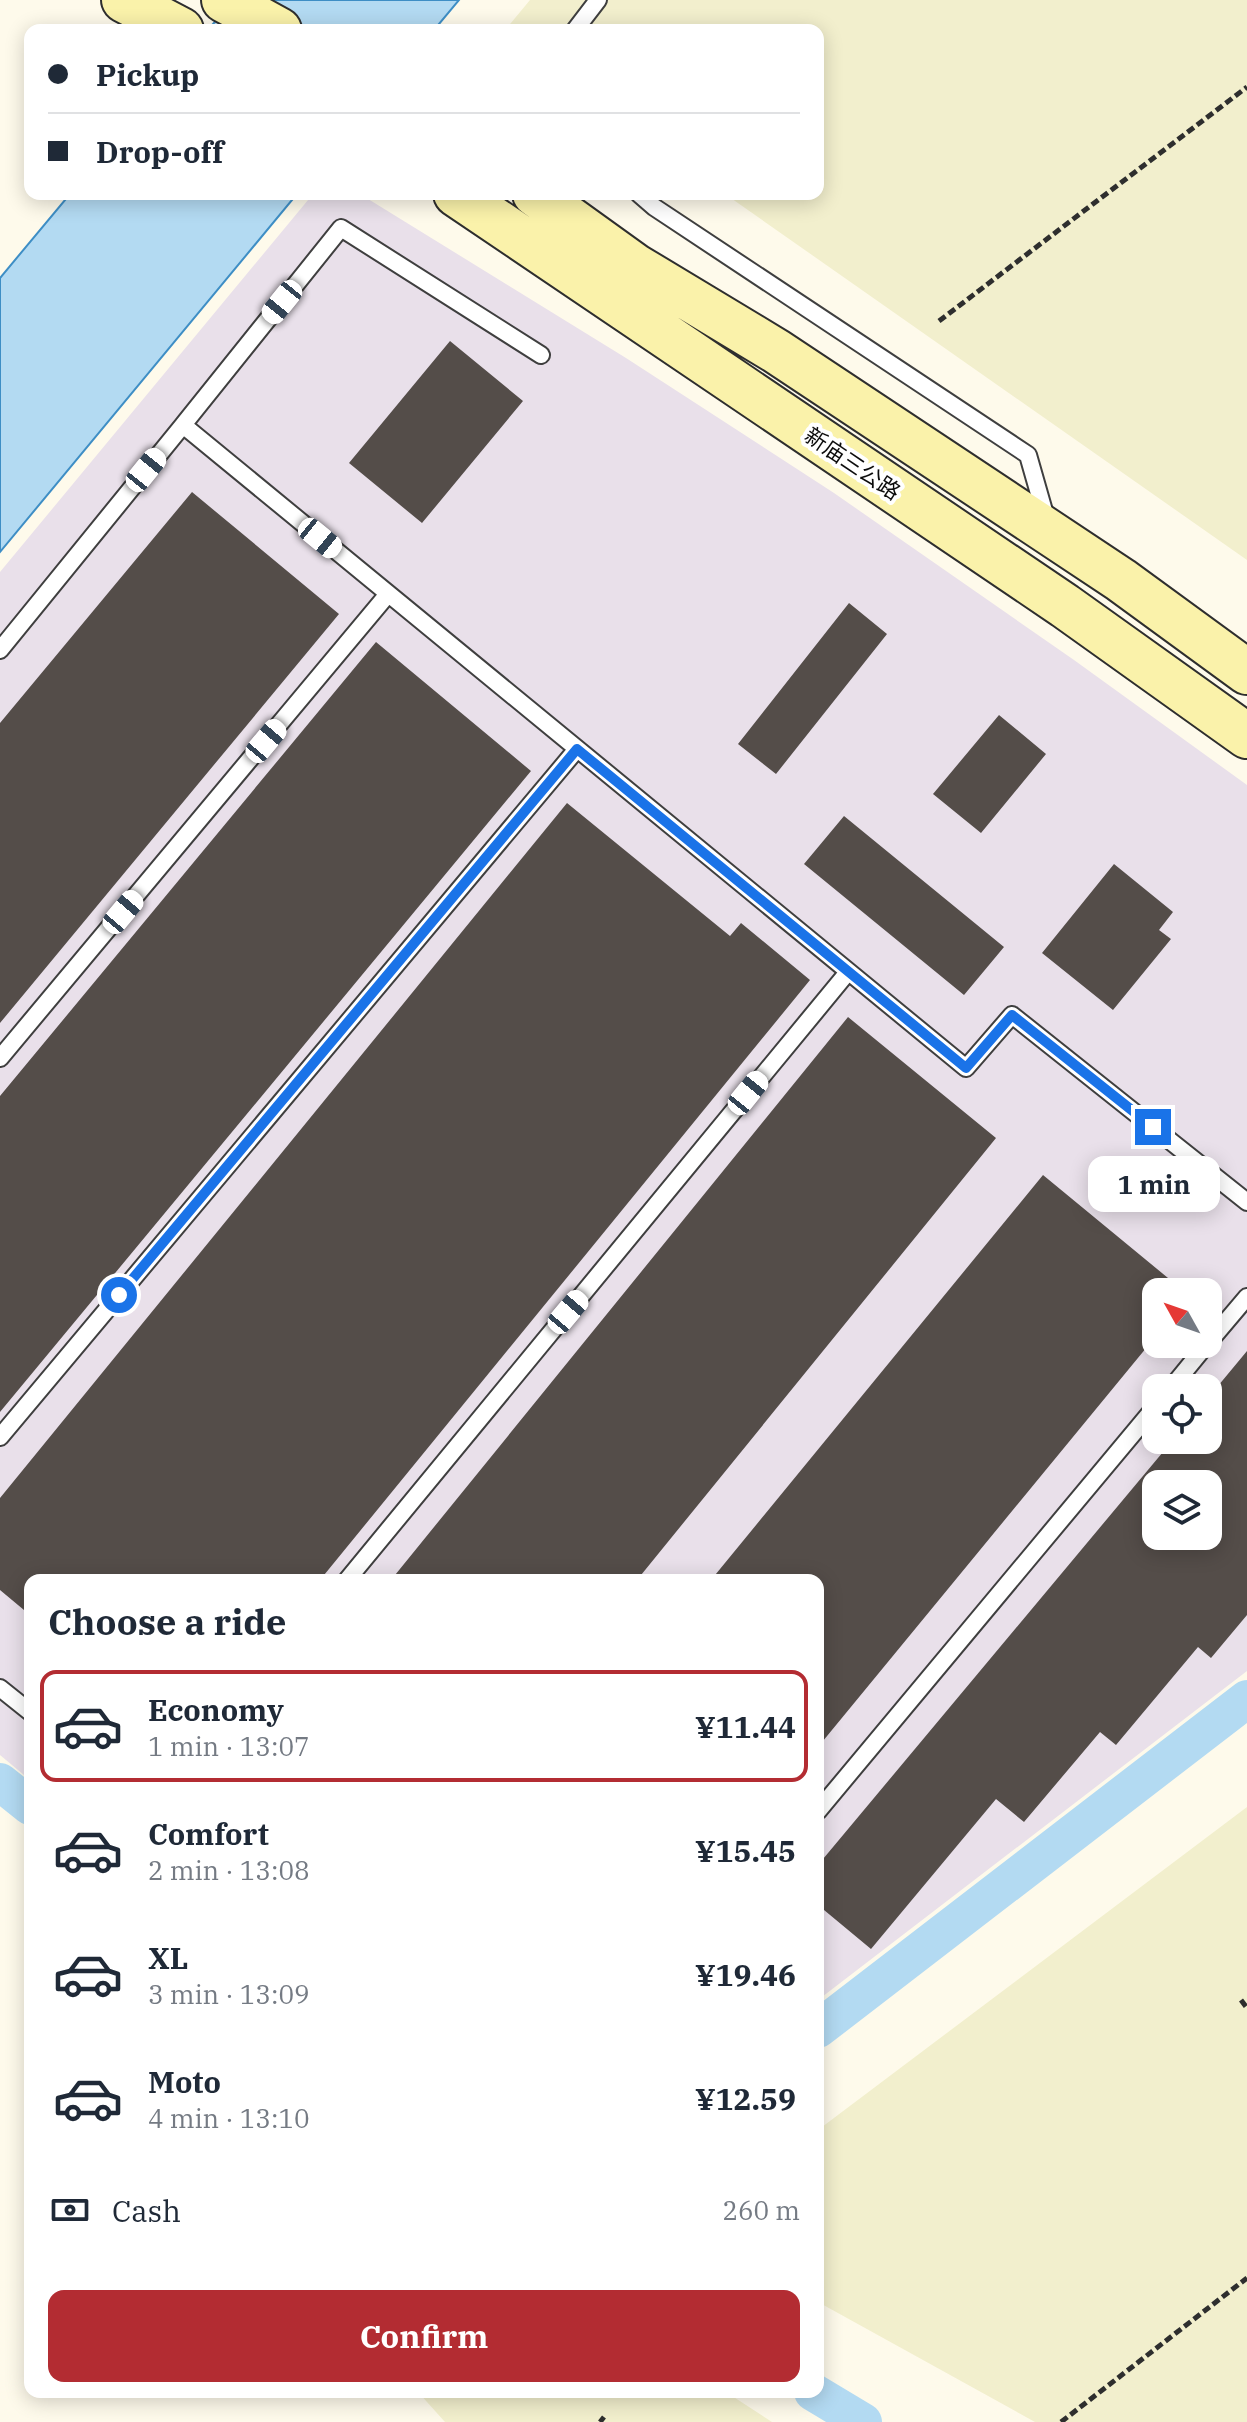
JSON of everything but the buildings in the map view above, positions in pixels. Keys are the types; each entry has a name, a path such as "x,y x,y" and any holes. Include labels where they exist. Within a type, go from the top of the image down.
{"main road":[{"path":"124,0 170,24"},
{"path":"224,0 268,24"},
{"name":"新庙三公路","path":"467,200 620,280 776,351 1121,580 1247,672"},
{"name":"新庙三公路","path":"541,200 620,280 1247,736"}],"lane":[{"path":"580,24 598,0"},
{"path":"646,200 1028,455 1050,533"},
{"path":"0,650 341,228 541,355"},
{"path":"183,425 966,1068 1012,1015 1247,1202"},
{"path":"0,1058 388,594"},
{"path":"0,1437 577,749"},
{"path":"352,1574 848,972"},
{"path":"1222,1327 1247,1297"},
{"path":"1183,1374 1196,1358"},
{"path":"824,1804 1142,1423"},
{"path":"0,1688 24,1707"}],"path":[{"path":"939,321 1247,87"},
{"path":"1241,2000 1247,2008"},
{"path":"1061,2422 1247,2278"}],"shaded area":[{"path":"530,0 1247,0 1247,560 734,200 824,200 824,24 510,24"},
{"path":"308,200 370,200 626,358 834,493 1247,785 1247,1671 824,1995 824,1574 24,1574 24,1775 0,1755 0,572"},
{"path":"1247,1807 1247,2422 1035,2422 824,2305 824,2125"},
{"path":"423,2398 735,2398 772,2422 445,2422"}],"water":[{"path":"233,0 459,0 439,24 213,24"},
{"path":"65,200 292,200 0,552 0,278"}],"waterway":[{"path":"824,2024 1247,1699"},
{"path":"0,1782 24,1801"},
{"path":"823,2398 863,2422"}],"route":[{"path":"119,1295 577,749 966,1068 1012,1015 1153,1127"}]}
